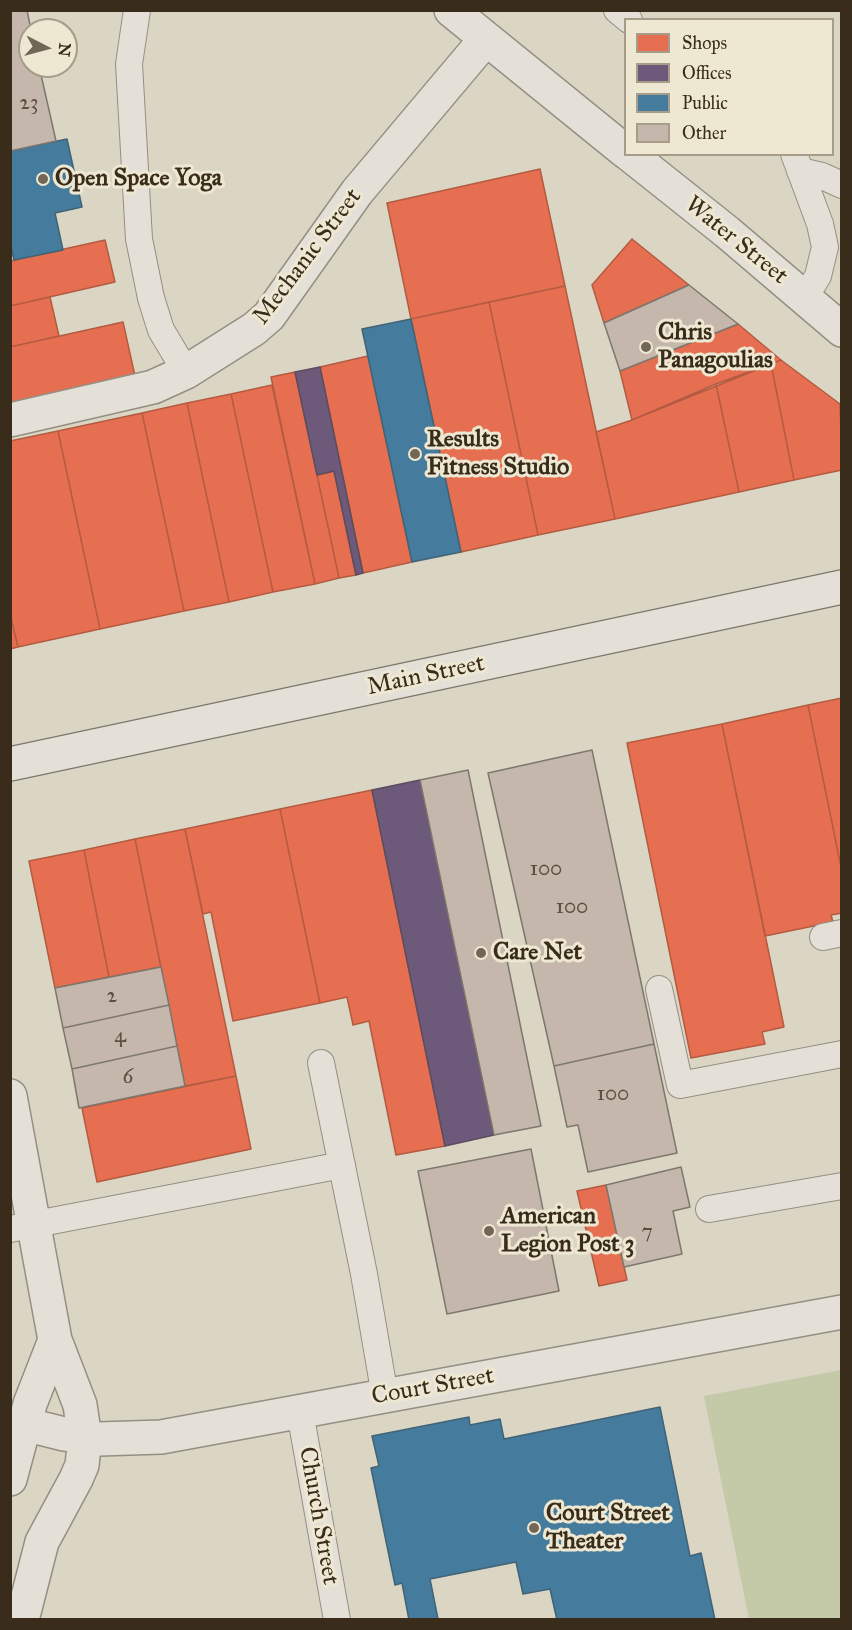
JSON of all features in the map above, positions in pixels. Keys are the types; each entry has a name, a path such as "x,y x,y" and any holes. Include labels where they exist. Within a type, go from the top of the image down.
{"street":[{"name":"Water Street","path":"451,10 485,40 624,151"},
{"name":"Mechanic Street","path":"10,420 133,393 186,372 238,342 269,316 357,192 485,40"},
{"name":"Water Street","path":"631,156 805,297 842,330"},
{"name":"Main Street","path":"10,765 842,587"},
{"path":"10,1096 23,1227 55,1340 80,1405 85,1438 82,1465 50,1524 39,1552 22,1620"},
{"name":"Court Street","path":"24,1424 85,1438 120,1440 161,1437 842,1312"},
{"path":"10,1479 24,1424 55,1340"}],"lane":[{"path":"137,10 129,64 139,239 149,289 161,330 186,372"},
{"path":"797,163 820,224 825,247 818,276 805,297"},
{"path":"797,163 842,185"},
{"path":"659,988 680,1085 842,1054"},
{"path":"321,1063 385,1396"},
{"path":"23,1227 342,1165"},
{"path":"709,1209 842,1186"},
{"name":"Church Street","path":"300,1412 336,1620"}],"green space":[{"path":"841,1370 841,1619 749,1619 704,1396"}],"building: Shops":[{"path":"540,169 565,286 411,319 387,203"},
{"path":"632,239 689,285 604,323 592,285"},
{"path":"105,240 115,282 10,306 10,261"},
{"path":"565,286 615,519 538,535 489,302"},
{"path":"50,297 59,336 10,347 10,306"},
{"path":"489,302 538,535 461,552 411,319"},
{"path":"123,322 135,376 10,403 10,347"},
{"path":"738,324 781,360 632,420 620,371"},
{"path":"368,356 412,562 363,573 320,367"},
{"path":"781,360 840,404 842,470 794,480 771,364"},
{"path":"771,364 794,480 739,492 716,384"},
{"path":"295,372 339,578 315,584 271,377"},
{"path":"716,384 739,492 615,519 596,432 632,420"},
{"path":"272,385 315,584 273,592 231,394"},
{"path":"231,394 273,592 229,602 187,403"},
{"path":"187,403 229,602 184,611 142,413"},
{"path":"142,413 184,611 100,629 58,431"},
{"path":"58,431 100,629 18,647 10,614 10,441"},
{"path":"334,471 356,575 339,578 317,475"},
{"path":"10,614 18,647 10,649"},
{"path":"842,698 842,872 808,705"},
{"path":"808,705 842,872 842,913 831,915 833,922 765,936 722,724"},
{"path":"722,724 784,1027 762,1032 765,1044 691,1058 627,743"},
{"path":"372,790 445,1146 396,1155 369,1021 353,1025 347,997 320,1003 280,809"},
{"path":"280,809 320,1003 233,1021 211,912 203,914 185,829"},
{"path":"185,829 236,1076 185,1086 135,839"},
{"path":"135,839 161,967 109,977 84,850"},
{"path":"84,850 109,977 55,988 29,861"},
{"path":"236,1076 251,1149 97,1182 82,1108"},
{"path":"606,1185 627,1280 599,1286 577,1191"}],"building: Offices":[{"path":"320,367 363,573 356,575 334,471 317,475 295,372"},
{"path":"420,780 494,1135 445,1146 372,790"}],"building: Public":[{"name":"Open Space Yoga","path":"67,139 82,207 55,213 63,250 14,260 10,242 10,151"},
{"name":"Results Fitness Studio","path":"411,319 461,552 412,562 362,329"},
{"name":"Court Street Theater","path":"660,1407 690,1556 701,1553 715,1620 557,1620 550,1589 523,1594 516,1562 430,1579 438,1619 409,1620 402,1583 395,1585 371,1468 379,1466 372,1436 469,1417 470,1425 500,1419 504,1439"}],"building: Other":[{"path":"10,10 27,10 29,18 18,18 18,78 42,78 56,141 10,151"},
{"name":"Chris Panagoulias","path":"689,285 738,324 620,371 604,323"},
{"path":"592,750 654,1044 554,1066 488,773"},
{"name":"Care Net","path":"468,770 541,1126 494,1135 420,780"},
{"path":"161,967 169,1005 63,1028 55,988"},
{"path":"169,1005 177,1046 72,1069 63,1028"},
{"path":"654,1044 677,1153 588,1172 578,1125 567,1127 554,1066"},
{"path":"177,1046 185,1086 79,1108 72,1069"},
{"name":"American Legion Post 3","path":"531,1149 559,1291 447,1314 418,1171"},
{"path":"681,1167 690,1207 673,1211 682,1254 624,1267 606,1185"}],"place":[{"name":"Open Space Yoga","path":"43,179"},
{"name":"Chris Panagoulias","path":"646,347"},
{"name":"Results Fitness Studio","path":"415,454"},
{"name":"Care Net","path":"481,953"},
{"name":"American Legion Post 3","path":"489,1231"},
{"name":"Court Street Theater","path":"534,1528"}]}
